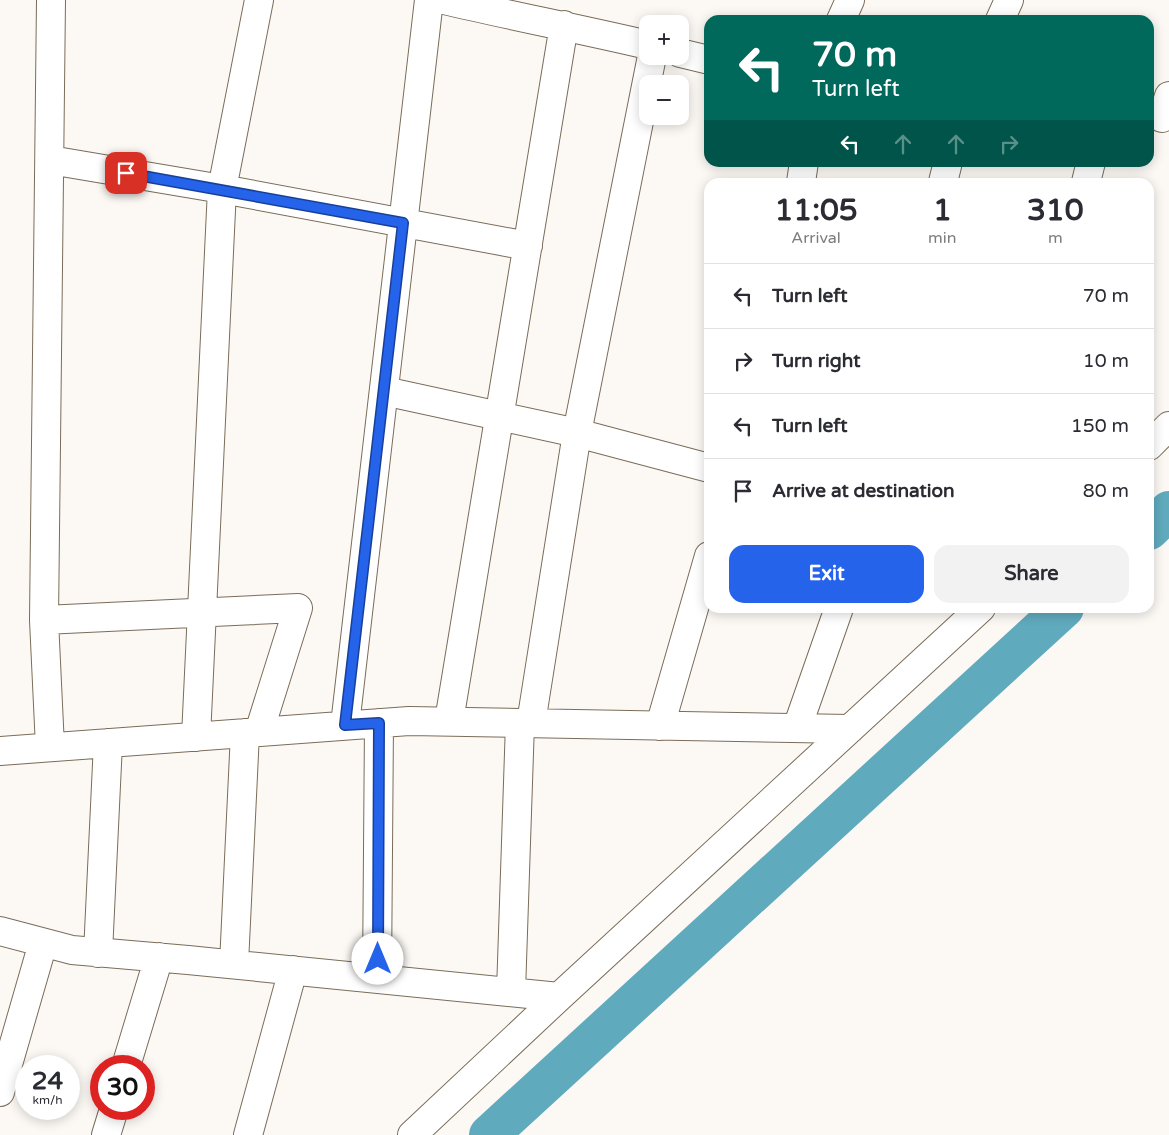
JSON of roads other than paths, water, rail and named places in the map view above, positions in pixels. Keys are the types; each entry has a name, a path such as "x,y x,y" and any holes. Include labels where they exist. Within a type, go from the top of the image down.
{"street":[{"path":"50,747 44,620 51,0"},
{"path":"196,737 222,189 259,0"},
{"path":"345,725 429,0"},
{"path":"444,0 521,9 564,25 639,43"},
{"path":"843,15 850,0"},
{"path":"1002,15 1009,0"},
{"path":"449,722 564,25"},
{"path":"689,54 704,59"},
{"path":"511,992 526,723 577,433 650,65"},
{"path":"50,160 222,189 528,246"},
{"path":"384,391 577,433 704,467"},
{"path":"1154,441 1169,426"},
{"path":"660,726 704,573"},
{"path":"44,620 298,608 252,732 234,964"},
{"path":"797,728 837,613"},
{"path":"412,1135 976,613"},
{"path":"0,751 409,721 850,729"},
{"path":"377,978 379,723"},
{"path":"98,952 108,743"},
{"path":"0,931 72,950 234,964 559,997"},
{"path":"0,1092 43,943"},
{"path":"129,1055 159,957"},
{"path":"248,1135 293,970"},
{"path":"106,1135 111,1120"}],"waterway":[{"path":"1154,525 1169,511"},
{"path":"489,1135 1059,613"}]}
